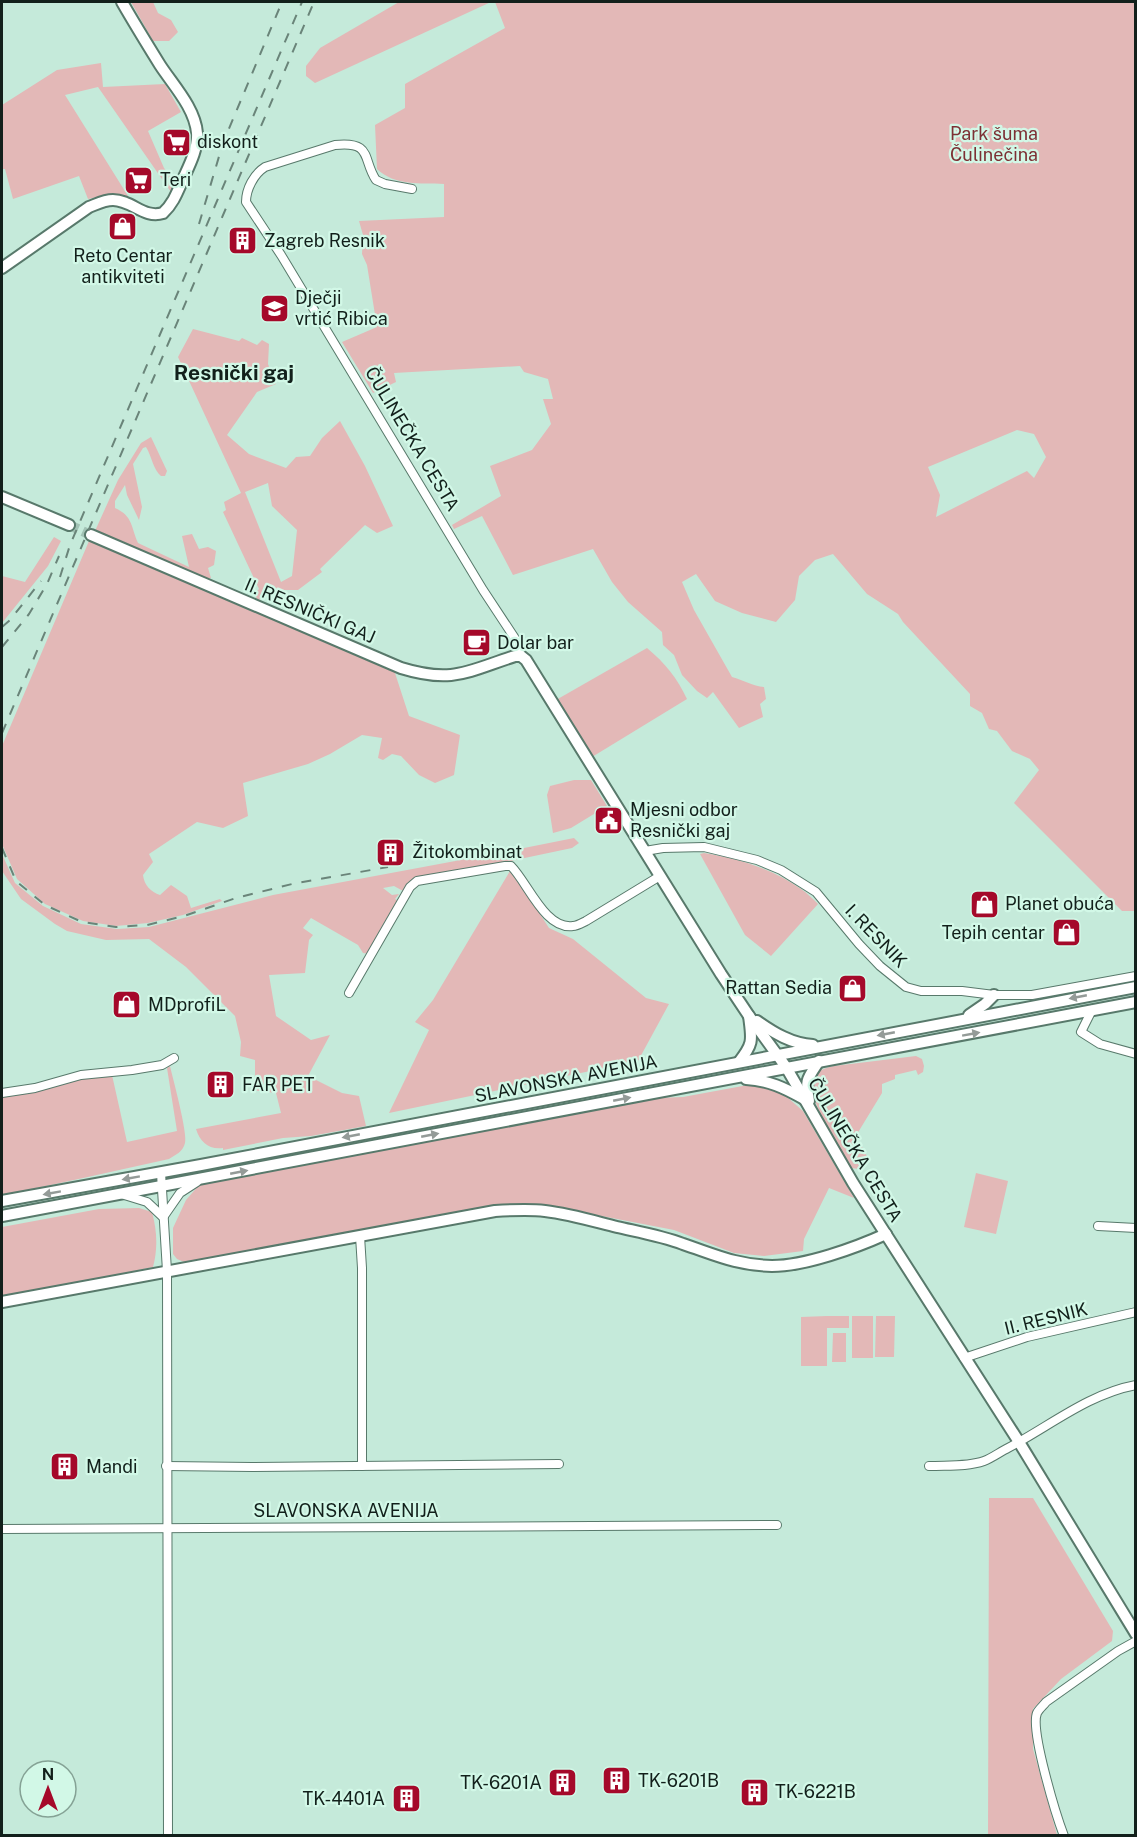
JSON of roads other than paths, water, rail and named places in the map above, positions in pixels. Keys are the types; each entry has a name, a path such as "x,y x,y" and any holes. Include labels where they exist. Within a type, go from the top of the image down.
{"street":[{"path":"2,268 89,207 100,202 122,201 142,212 157,215 164,213 174,200 188,169 195,148 197,132 190,111 122,2"},
{"name":"ČULINEČKA CESTA","path":"412,189 376,180 365,152 360,148 345,144 335,145 265,167 254,177 246,202 281,255 483,590 516,640 521,656 531,666 749,1016 786,1067 841,1162 1019,1442 1136,1634"},
{"path":"2,497 69,525"},
{"name":"II. RESNIČKI GAJ","path":"91,535 401,668 420,674 449,676 463,674 521,656"},
{"name":"I. RESNIK","path":"645,851 704,847 728,851 781,870 816,892 880,966 906,987 921,991 1032,995 1136,976"},
{"path":"349,993 410,887 417,881 505,866 511,867 550,919 560,925 573,926 586,921 660,876"},
{"name":"SLAVONSKA AVENIJA","path":"2,1201 161,1173 1136,987"},
{"path":"964,1018 985,1004 994,994"},
{"name":"SLAVONSKA AVENIJA","path":"2,1216 1136,1002"},
{"path":"1092,1010 1081,1032 1100,1044 1136,1054"},
{"path":"749,1016 780,1036 803,1044 830,1046"},
{"path":"739,1062 749,1049 751,1042 749,1016"},
{"path":"2,1093 35,1088 81,1075 162,1065 174,1059"},
{"path":"808,1104 807,1082 819,1061"},
{"path":"734,1078 765,1081 786,1089 808,1104"},
{"path":"161,1173 167,1270 168,1836"},
{"name":"SLAVONSKA AVENIJA","path":"120,1194 147,1202 163,1217 180,1193 202,1179"},
{"path":"2,1302 495,1211 545,1211 665,1238 727,1260 774,1266 814,1259 886,1234"},
{"path":"1098,1226 1136,1228"},
{"path":"360,1236 362,1466"},
{"name":"II. RESNIK","path":"964,1358 1027,1337 1136,1312"},
{"path":"929,1466 969,1465 985,1461 1093,1398 1119,1388 1136,1385"},
{"path":"166,1466 559,1464"},
{"name":"SLAVONSKA AVENIJA","path":"2,1529 777,1525"},
{"path":"1064,1836 1049,1789 1039,1744 1037,1713 1046,1702 1118,1651 1136,1641"}],"tunnel":[{"path":"69,525 91,535"}],"railway":[{"path":"199,224 223,143 282,2"},
{"path":"60,577 70,545 302,2"},
{"path":"2,733 314,2"},
{"path":"2,647 29,614 47,584 59,556"},
{"path":"2,627 41,581"},
{"path":"2,848 16,881 45,905 82,922 116,927 147,925 292,884 388,867"}],"place":[{"name":"diskont","path":"176,142"},
{"name":"Teri","path":"139,180"},
{"name":"Reto Centar antikviteti","path":"123,227"},
{"name":"Zagreb Resnik","path":"243,241"},
{"name":"Dječji vrtić Ribica","path":"274,308"},
{"name":"Dolar bar","path":"476,643"},
{"name":"Mjesni odbor Resnički gaj","path":"609,820"},
{"name":"Žitokombinat","path":"391,852"},
{"name":"Planet obuća","path":"984,904"},
{"name":"Tepih centar","path":"1066,933"},
{"name":"Rattan Sedia","path":"853,988"},
{"name":"MDprofiL","path":"127,1005"},
{"name":"FAR PET","path":"221,1085"},
{"name":"Mandi","path":"65,1467"},
{"name":"TK-6201B","path":"617,1781"},
{"name":"TK-6201A","path":"563,1783"},
{"name":"TK-6221B","path":"754,1792"},
{"name":"TK-4401A","path":"406,1799"}],"district":[{"name":"Resnički gaj","path":"234,373"}],"park label":[{"name":"Park šuma Čulinečina","path":"994,144"}]}
